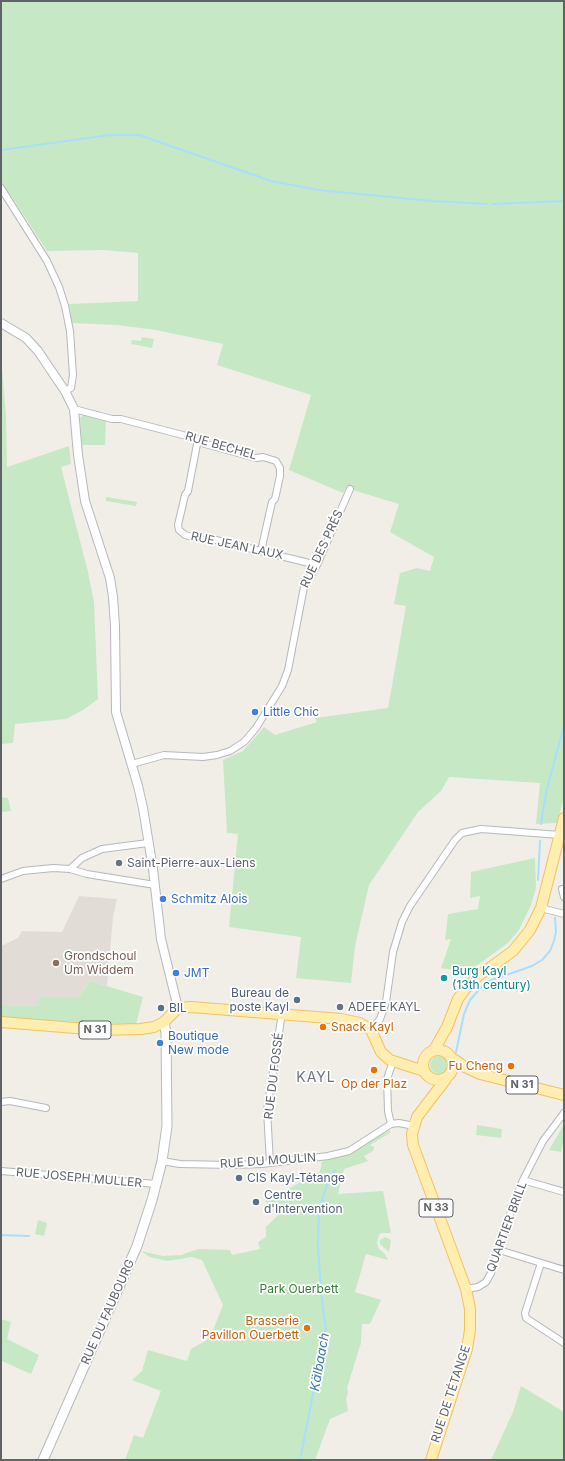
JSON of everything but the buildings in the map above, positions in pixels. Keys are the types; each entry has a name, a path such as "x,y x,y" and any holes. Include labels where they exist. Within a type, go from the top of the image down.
{"main road":[{"path":"398,1063 425,1057 434,1050 448,1027 458,999 466,988 477,977 513,951 530,930 540,908 564,818"},
{"path":"178,1008 191,1007 282,1013 342,1019 360,1023 371,1030 381,1052 398,1063 440,1080 448,1077 454,1064 450,1056 448,1027"},
{"name":"N 31","path":"1,1022 121,1030 154,1027 164,1022 178,1008"},
{"name":"RUE DU FAUBOURG","path":"43,1460 137,1246 156,1184 162,1161 167,1119 166,1033 164,1022"},
{"path":"434,1050 444,1051 450,1056"},
{"name":"N 31","path":"450,1056 465,1067 480,1074"},
{"path":"425,1057 423,1062 427,1074 429,1102"},
{"name":"N 31","path":"448,1077 464,1073 480,1074 564,1095"},
{"name":"N 33","path":"429,1102 448,1077"},
{"name":"RUE DE TÉTANGE","path":"429,1102 417,1117 414,1126 413,1145 466,1289 470,1309 470,1330 467,1349 431,1460"}],"street":[{"path":"1,188 46,261 59,287 65,306 70,331 73,379 72,388 65,391"},
{"path":"1,323 26,338 38,351 65,391 74,409 79,463 85,501 110,578 115,626 116,712 132,764 143,808 161,939 178,1008"},
{"name":"RUE BECHEL","path":"74,409 112,419 121,419 198,439 205,444 227,450 276,461 280,468 280,476 276,498 272,502 261,551"},
{"name":"RUE JEAN LAUX","path":"198,439 188,491 185,495 178,525 179,530 185,535 204,540 212,539 317,565"},
{"name":"RUE DES PRÉS","path":"132,764 164,755 204,757 218,755 230,751 244,742 256,728 282,686 292,656 304,587 317,565 350,489"},
{"path":"371,1030 377,1025 386,1002 393,952 402,922 410,906 455,840 462,833 481,828 560,834"},
{"path":"70,869 82,858 102,849 148,843"},
{"path":"1,879 23,871 40,868 70,869 87,874 154,885"},
{"path":"562,889 564,896"},
{"path":"540,908 564,914"},
{"name":"RUE DU FOSSÉ","path":"270,1163 267,1110 282,1013"},
{"path":"398,1063 387,1079 391,1124 399,1123 414,1126"},
{"path":"1,1102 10,1101 46,1108"},
{"name":"QUARTIER BRILL","path":"466,1289 478,1287 486,1282 491,1273 513,1205 524,1180 543,1141 564,1113"},
{"name":"RUE DU MOULIN","path":"162,1161 180,1164 234,1165 270,1163 328,1156 349,1151 391,1124"},
{"name":"RUE JOSEPH MULLER","path":"1,1171 156,1184"},
{"path":"524,1180 564,1192"},
{"path":"499,1250 564,1270"},
{"path":"541,1263 525,1313 526,1318 564,1343"}],"shaded area":[{"name":"Grondschoul Um Widdem","path":"79,896 117,899 113,917 107,986 90,981 79,997 39,998 38,1006 1,1005 1,946 18,938 22,931 62,932"}],"green space":[{"path":"1,1 564,1 564,797 557,823 536,824 540,783 449,777 441,791 418,812 369,885 355,946 351,983 296,978 301,937 229,927 238,834 227,833 223,760 243,751 264,727 275,735 317,722 315,718 388,708 406,606 394,604 400,573 417,568 430,571 434,557 390,532 399,504 346,488 343,493 289,470 311,395 217,365 223,344 156,330 117,325 72,323 69,304 138,301 138,253 104,250 47,251 10,194 5,194 1,188"},
{"path":"142,337 154,339 152,348 131,344 132,340 141,341"},
{"path":"1,357 6,415 7,467 69,446 71,464 61,467 88,572 94,602 98,699 83,710 66,719 15,724 13,743 1,744"},
{"path":"83,415 106,421 105,445 82,445 80,418"},
{"path":"106,497 137,502 136,506 106,501"},
{"path":"1,797 8,798 11,811 1,812"},
{"path":"535,858 536,888 531,905 519,930 508,943 468,972 441,968 451,939 445,940 448,914 478,909 480,896 470,898 471,872"},
{"path":"90,981 143,997 136,1024 88,1023 1,1017 1,1005 38,1006 39,997 79,997"},
{"path":"435,1056 443,1056 448,1061 446,1072 443,1074 435,1074 430,1069 430,1061"},
{"path":"564,1124 564,1138 561,1152 549,1150"},
{"path":"477,1125 502,1129 501,1138 476,1135"},
{"name":"Park Ouerbett","path":"390,1130 390,1133 370,1145 374,1147 373,1151 364,1156 368,1161 344,1169 338,1194 383,1191 391,1233 382,1233 379,1235 377,1243 379,1249 385,1254 388,1260 366,1254 355,1292 381,1300 370,1324 362,1324 361,1343 347,1388 348,1392 346,1399 348,1411 330,1419 315,1460 125,1460 134,1435 143,1438 161,1391 132,1380 142,1371 148,1350 187,1361 191,1349 210,1338 223,1305 202,1260 192,1257 167,1261 150,1257 141,1251 163,1256 181,1255 198,1249 230,1250 232,1255 260,1249 258,1242 266,1237 266,1227 278,1215 265,1201 320,1172 322,1161 348,1154"},
{"path":"38,1220 47,1223 44,1236 35,1234"},
{"path":"385,1237 391,1240 389,1252 380,1244 380,1240"},
{"path":"1,1319 11,1322 7,1339 39,1355 31,1374 2,1361 1,1363"},
{"path":"521,1386 564,1412 564,1460 491,1460 513,1412"}],"waterway":[{"path":"1,150 110,135 139,135 271,181 318,190 432,201 487,204"},
{"path":"493,204 564,201"},
{"name":"Kälbaach","path":"541,824 546,793 564,725"},
{"name":"Kälbaach","path":"538,880 540,841"},
{"name":"Kälbaach","path":"456,1052 464,1014 470,1000 486,982 532,966 542,960 550,951 554,941 556,932 555,918"},
{"name":"Kälbaach","path":"300,1460 316,1379 322,1361 321,1346 326,1330 321,1292 318,1245 319,1210 329,1179 335,1170"},
{"path":"1,1235 29,1236"}],"place":[{"name":"Little Chic","path":"255,712"},
{"name":"Saint-Pierre-aux-Liens","path":"119,863"},
{"name":"Schmitz Alois","path":"163,899"},
{"name":"Grondschoul Um Widdem","path":"56,963"},
{"name":"JMT","path":"176,973"},
{"name":"Burg Kayl (13th century)","path":"444,978"},
{"name":"Bureau de poste Kayl","path":"297,1000"},
{"name":"ADEFE KAYL","path":"340,1007"},
{"name":"BIL","path":"161,1008"},
{"name":"Snack Kayl","path":"323,1027"},
{"name":"Boutique New mode","path":"160,1043"},
{"name":"Fu Cheng","path":"511,1066"},
{"name":"Op der Plaz","path":"374,1070"},
{"name":"CIS Kayl-Tétange","path":"239,1178"},
{"name":"Centre d'Intervention","path":"256,1202"},
{"name":"Brasserie Pavillon Ouerbett","path":"307,1328"}],"district":[{"name":"KAYL","path":"316,1078"}]}
